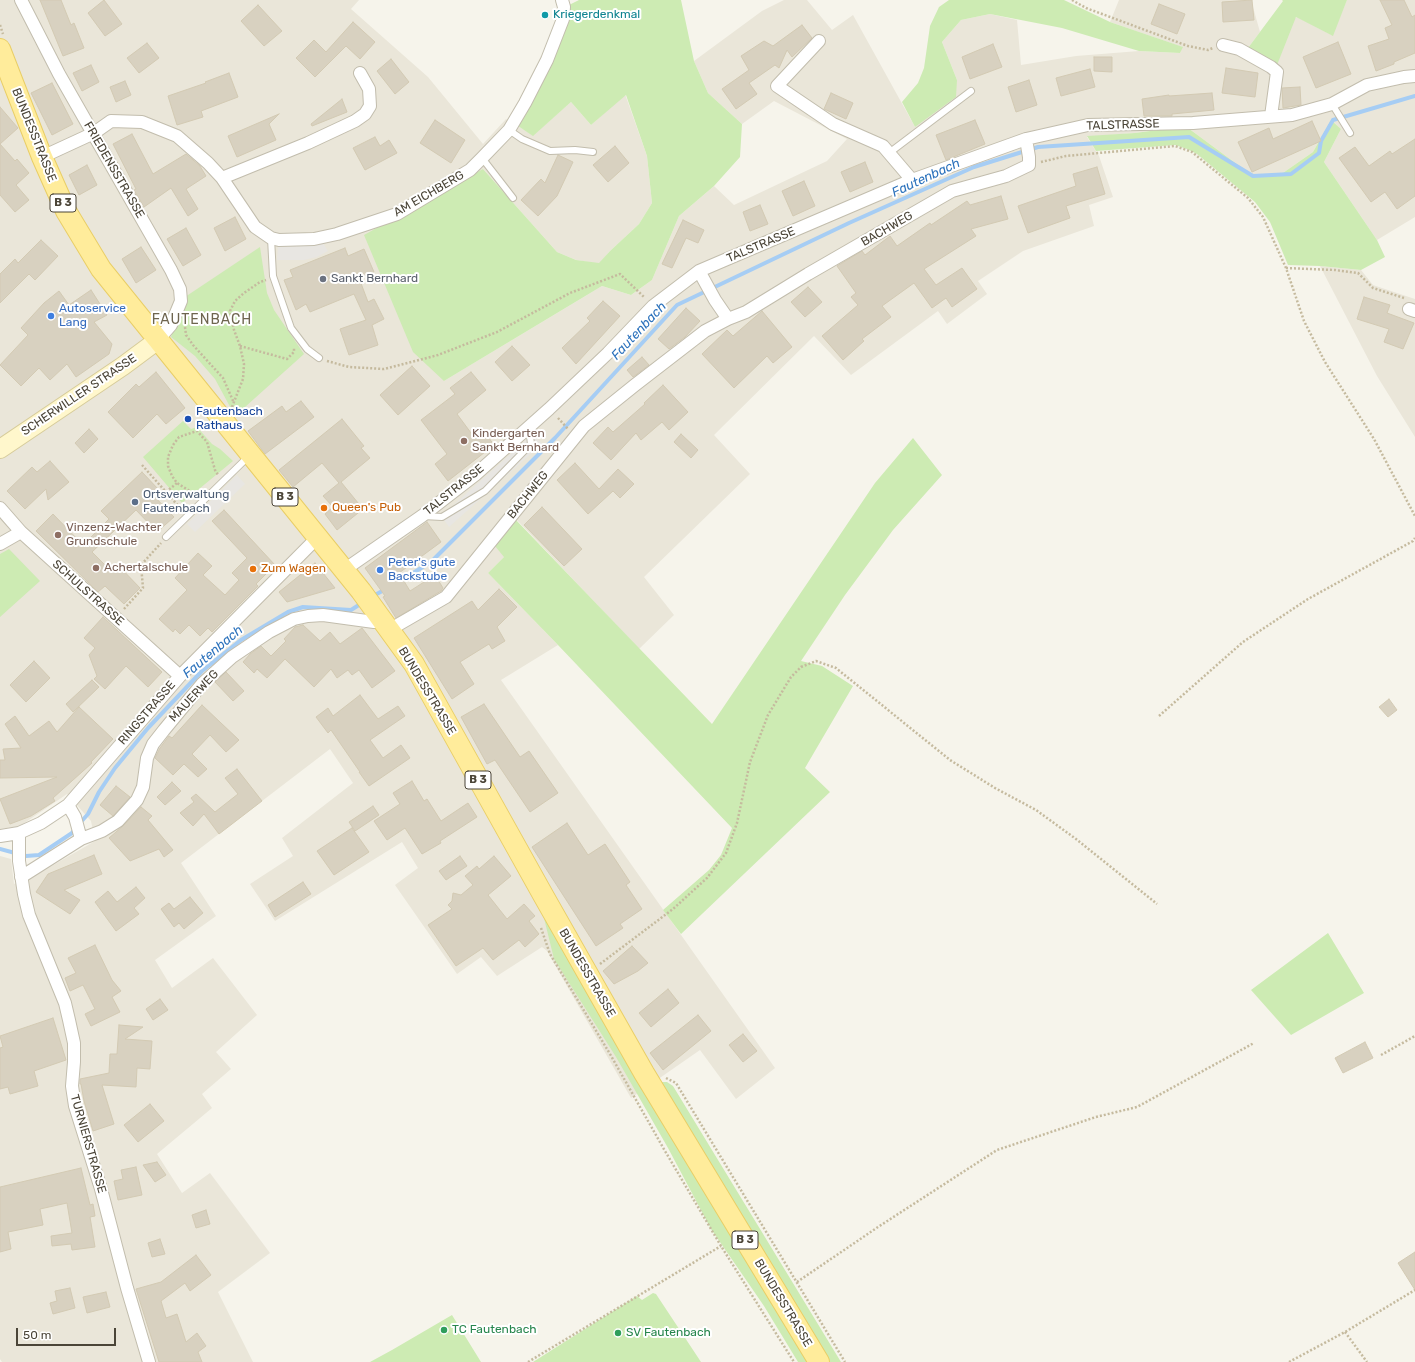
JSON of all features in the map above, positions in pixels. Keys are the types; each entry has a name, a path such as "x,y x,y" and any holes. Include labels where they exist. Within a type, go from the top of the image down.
{"main road":[{"name":"BUNDESSTRASSE","path":"1,52 42,157 66,211 102,269 344,570 414,664 644,1073 819,1362"}],"street":[{"name":"FRIEDENSSTRASSE","path":"21,0 59,74 171,270 180,289 181,301"},
{"name":"AM EICHBERG","path":"271,238 279,240 314,239 337,234 397,214 470,170 508,130 525,103 547,60 563,19 564,7 562,0"},
{"path":"819,42 777,86 832,124 883,146 912,180"},
{"path":"1223,45 1239,49 1277,72 1271,116"},
{"path":"222,178 308,143 356,120 365,114 370,106 369,89 360,72"},
{"name":"TALSTRASSE","path":"344,570 422,516 475,475 608,353 653,306 699,271 912,180 1026,139 1088,125 1193,123 1335,109 1367,85 1415,76"},
{"path":"42,157 94,133 112,121 142,122 177,136 208,163 222,178 255,227 271,238"},
{"path":"1026,139 1029,161"},
{"name":"BACHWEG","path":"375,611 446,597 584,426 705,332 728,319 746,312 808,274 952,191 1006,176 1029,161"},
{"path":"699,271 714,300 728,319"},
{"path":"158,340 171,325 181,301"},
{"name":"SCHERWILLER STRASSE","path":"0,449 123,366 158,340"},
{"name":"SCHULSTRASSE","path":"0,508 20,532 180,676"},
{"path":"0,544 20,532"},
{"name":"RINGSTRASSE","path":"0,836 19,838 68,805 180,676 311,544 319,539"},
{"name":"MAUERWEG","path":"21,877 80,835 102,831 118,821 137,800 143,787 147,758 152,744 202,684 232,657 269,632 294,619 323,615 374,622 375,611"},
{"path":"68,805 75,817 80,835"},
{"name":"TURNIERSTRASSE","path":"19,838 21,877 29,914 70,1020 74,1043 72,1086 75,1106 101,1189 148,1362"}],"lane":[{"path":"890,153 971,91"},
{"path":"1335,109 1350,134"},
{"path":"508,130 522,139 550,151 575,150 593,152"},
{"path":"482,158 514,198"},
{"path":"271,238 274,276 291,328 307,349 318,358"},
{"path":"422,516 442,517 485,491 530,444 530,436 524,430"},
{"path":"166,536 251,454"}],"path":[{"path":"1072,0 1086,8 1188,46 1208,50 1223,45"},
{"path":"1029,161 1175,146 1192,152 1248,198 1264,217 1286,268 1304,321 1325,362 1374,439 1415,516"},
{"path":"1286,268 1335,270 1358,273 1373,288 1410,300 1412,310"},
{"path":"318,358 349,367 384,369 438,355 497,332 570,293 620,274 653,306"},
{"path":"181,301 185,315 186,335 193,346 223,378 234,403 244,379 244,364 230,311 236,301 244,293 260,282 274,276"},
{"path":"240,346 288,359 294,352 291,328"},
{"path":"203,500 177,483 168,466 168,458 173,445 179,438 197,431 207,442 215,470 223,482"},
{"path":"142,465 186,516"},
{"path":"166,492 177,483"},
{"path":"116,618 144,588 141,565 166,536"},
{"path":"1159,716 1243,642 1308,599 1413,541 1415,538"},
{"path":"588,973 673,909 707,878 726,853 738,823 750,762 768,715 791,677 801,667 816,661 836,668 950,760 994,788 1036,810 1076,839 1157,904"},
{"path":"540,924 550,954 610,1054 721,1246 794,1362"},
{"path":"1380,1056 1415,1036"},
{"path":"797,1282 878,1227 997,1150 1096,1117 1137,1107 1254,1043"},
{"path":"644,1073 650,1069 676,1083 845,1362"},
{"path":"528,1362 721,1246"},
{"path":"1288,1362 1345,1332 1415,1290"},
{"path":"1345,1332 1367,1362"}],"shaded area":[{"path":"0,0 359,0 351,9 428,77 483,144 506,119 533,135 571,102 591,125 625,94 647,156 652,203 639,224 610,251 599,264 576,260 557,252 483,169 444,381 602,286 631,295 652,280 679,216 714,186 734,205 827,161 847,139 774,101 742,124 708,93 694,61 762,11 784,0 807,0 832,30 853,15 915,127 957,80 942,42 961,20 990,14 1017,20 1021,65 1076,56 1139,51 1180,53 1182,47 1110,22 1119,0 1251,0 1260,32 1248,48 1297,17 1332,35 1347,0 1415,0 1415,217 1377,240 1324,162 1341,129 1331,120 1313,152 1280,175 1253,176 1188,128 1087,137 1099,156 1113,197 1089,205 1094,226 1023,251 978,281 987,294 947,324 938,311 851,375 814,336 714,435 750,474 644,577 674,615 639,649 516,519 504,557 488,573 558,645 501,680 775,1068 736,1099 700,1050 631,1098 547,951 542,947 497,976 481,957 457,974 395,885 418,868 402,842 275,921 250,884 293,856 282,838 353,783 330,749 181,863 216,916 155,960 172,988 213,958 257,1015 216,1052 231,1069 202,1094 212,1108 157,1154 182,1193 210,1173 270,1253 218,1292 253,1362 2,1362 0,1359 0,856 11,859 14,884 36,875 95,841 91,821 67,794 20,826 0,829"},
{"path":"321,240 328,251 317,257 304,260 277,260 278,246"},
{"path":"1320,266 1361,270 1373,285 1415,299 1415,437 1377,376"},
{"path":"533,434 542,444 449,527 442,517 440,517"},
{"path":"237,475 245,484 195,532 187,524"}],"green space":[{"path":"579,0 681,0 694,61 708,93 742,124 740,157 714,186 679,216 652,280 631,295 602,286 444,381 413,352 364,235 483,169 557,252 576,260 599,263 639,224 652,203 647,156 626,95 591,125 571,102 533,136 515,124 569,5"},
{"path":"949,0 1064,0 1110,22 1183,47 1180,53 1139,51 1062,28 990,14 961,20 942,42 957,80 956,97 915,127 902,102 918,83 924,68 930,26 939,7"},
{"path":"1282,0 1347,0 1333,36 1296,17 1277,65 1248,48 1283,1"},
{"path":"1331,120 1341,129 1324,162 1377,240 1385,257 1361,270 1288,265 1270,222 1255,202 1197,154 1187,149 1175,145 1096,151 1087,136 1188,128 1253,176 1280,175 1313,152"},
{"path":"260,247 267,293 274,310 304,354 235,416 215,379 195,356 171,337 185,297"},
{"path":"183,421 191,429 197,427 212,444 233,461 182,503 143,457"},
{"path":"913,438 942,475 893,530 845,595 801,661 822,666 853,686 805,768 830,792 681,934 663,910 709,870 721,855 732,828 488,573 504,557 495,546 515,519 712,724 875,483"},
{"path":"9,549 40,581 0,617 0,554"},
{"path":"543,914 811,1362 798,1362 764,1306 711,1229 668,1148 616,1057 554,959"},
{"path":"1328,933 1364,993 1291,1035 1251,990"},
{"path":"662,1082 667,1082 673,1086 841,1362 827,1362 660,1084"},
{"name":"SV Fautenbach","path":"653,1293 656,1294 701,1362 533,1362 637,1296 642,1300"},
{"name":"TC Fautenbach","path":"452,1315 481,1362 370,1362 392,1350"}],"building":[{"path":"40,0 61,0 71,25 74,23 84,48 63,56"},
{"path":"104,0 122,24 105,36 88,13"},
{"path":"1252,0 1254,20 1223,22 1222,2"},
{"path":"1380,0 1404,0 1412,17 1415,15 1415,53 1376,71 1368,46 1389,39 1385,28 1392,25"},
{"path":"1159,4 1185,14 1177,34 1151,24"},
{"path":"258,5 282,31 264,46 241,21"},
{"path":"353,22 375,42 360,59 346,46 315,77 296,58 314,40 326,52"},
{"path":"802,25 812,38 792,57 787,50 779,68 775,65 749,83 757,94 736,109 722,89 749,70 741,56 764,41 773,46"},
{"path":"1338,42 1351,74 1316,88 1303,57"},
{"path":"147,43 159,58 139,73 127,58"},
{"path":"993,44 1002,67 970,79 962,57"},
{"path":"1094,57 1112,57 1112,72 1094,71"},
{"path":"391,59 409,82 395,94 377,71"},
{"path":"91,65 99,82 82,91 73,73"},
{"path":"1226,68 1258,73 1255,97 1222,93"},
{"path":"1090,69 1095,87 1061,96 1056,78"},
{"path":"229,73 238,97 201,111 203,117 177,125 168,96 206,83 205,82"},
{"path":"1029,80 1037,105 1016,112 1008,87"},
{"path":"125,81 131,95 116,102 110,87"},
{"path":"52,83 73,124 52,135 31,93"},
{"path":"1300,87 1301,105 1283,108 1282,88"},
{"path":"831,93 853,103 846,119 824,109"},
{"path":"1212,93 1214,110 1172,114 1172,116 1144,116 1142,99 1169,95"},
{"path":"342,99 347,112 312,126 311,124"},
{"path":"0,107 18,128 0,144"},
{"path":"279,114 269,124 276,140 237,157 228,136"},
{"path":"435,120 465,140 451,163 420,143"},
{"path":"975,120 985,144 946,160 936,135"},
{"path":"1312,121 1321,141 1252,172 1238,142 1269,128 1273,139"},
{"path":"132,134 153,174 186,154 200,166 206,176 186,189 198,209 188,216 171,188 144,207 134,190 136,189 113,144"},
{"path":"375,137 380,146 389,140 397,153 365,170 353,148"},
{"path":"1415,139 1415,196 1397,209 1385,192 1371,202 1339,158 1355,147 1369,166 1390,151 1392,154"},
{"path":"0,144 15,161 17,159 29,173 16,185 29,200 15,212 0,195"},
{"path":"615,146 629,163 608,182 593,165"},
{"path":"558,155 573,162 557,196 538,216 521,200 541,179 545,183"},
{"path":"865,162 873,182 850,192 841,172"},
{"path":"87,165 97,185 79,195 69,175"},
{"path":"1097,167 1105,194 1066,206 1070,218 1028,233 1018,206 1076,186 1073,174"},
{"path":"804,181 815,206 793,216 782,191"},
{"path":"1001,196 1008,219 971,229 976,236 924,269 936,285 962,268 977,289 952,307 946,298 932,308 914,283 882,306 891,317 862,339 864,341 843,360 822,336 858,305 851,297 856,293 837,266 862,251 865,255 890,236 897,246 930,223 931,225 967,201 970,205"},
{"path":"760,205 768,224 750,231 743,212"},
{"path":"235,217 246,239 225,251 214,228"},
{"path":"683,220 704,230 698,243 686,238 672,268 662,264"},
{"path":"186,228 201,255 183,266 167,239"},
{"path":"41,240 58,256 35,280 29,274 0,303 0,274 15,259 18,263"},
{"path":"141,247 156,270 136,283 122,259"},
{"name":"Sankt Bernhard","path":"345,248 348,256 364,249 374,272 359,278 368,302 374,299 384,319 372,325 378,345 349,355 340,329 366,320 354,294 310,312 306,304 296,310 284,280 293,277 290,270"},
{"path":"808,287 822,302 805,317 791,302"},
{"path":"91,290 107,315 94,322 112,344 109,354 76,377 67,364 50,380 39,368 21,386 0,365 28,335 21,328 44,303 59,291 69,305"},
{"path":"1364,297 1390,305 1387,313 1414,323 1403,349 1384,342 1389,329 1357,319"},
{"path":"603,301 620,316 576,364 562,348 590,321 587,318"},
{"path":"686,308 700,321 685,337 669,349 658,339"},
{"path":"762,311 792,347 773,363 767,356 734,388 702,354 727,330 733,336"},
{"path":"512,346 530,365 512,381 495,362"},
{"path":"642,357 649,365 633,377 627,370"},
{"path":"412,366 430,386 398,415 380,395"},
{"path":"156,372 185,408 166,424 157,414 133,438 108,412 136,384 139,387"},
{"name":"Kindergarten Sankt Bernhard","path":"471,372 486,390 457,414 474,437 483,430 494,445 448,481 435,464 447,454 421,420 455,394 450,388"},
{"path":"663,385 688,412 669,430 662,422 641,440 636,433 611,460 593,443 608,427 613,432 645,404 644,403"},
{"path":"301,401 314,417 265,454 248,431 282,406 286,412"},
{"path":"342,419 364,446 361,448 370,458 341,482 363,509 337,530 325,514 333,507 323,496 339,483 322,463 293,487 279,470"},
{"path":"89,429 98,439 84,453 75,443"},
{"path":"681,434 698,450 691,458 674,442"},
{"path":"50,461 69,482 48,500 46,489 25,509 7,491 32,467 37,472"},
{"path":"575,463 599,489 618,469 634,484 620,498 613,491 588,514 557,480"},
{"path":"142,472 159,490 153,495 174,517 157,532 136,510 92,552 109,569 116,563 140,588 124,604 105,586 98,592 36,531 53,514 83,545 109,519 101,511"},
{"path":"542,507 582,549 564,566 524,525"},
{"path":"224,510 275,565 256,584 258,586 212,632 208,628 200,636 189,625 180,634 175,629 173,632 159,619 187,590 175,578 198,553 212,566 203,575 225,595 239,580 232,573 247,558 212,521"},
{"path":"427,522 441,542 399,573 410,591 435,575 443,588 441,591 396,618 383,597 385,596 365,568"},
{"path":"315,563 335,588 287,602 279,592"},
{"path":"499,589 517,607 497,627 505,641 492,649 489,644 460,662 474,684 452,699 414,638 472,601 478,610"},
{"path":"103,617 162,672 148,687 126,666 105,689 94,679 97,676 89,655 95,648 84,638"},
{"path":"303,625 320,641 330,632 340,644 362,628 395,671 372,688 359,670 352,675 348,670 337,678 331,669 314,687 285,659 267,678 257,669 254,673 243,662 250,654 261,646 271,656 286,641 284,639 295,627"},
{"path":"34,661 50,678 26,702 10,685"},
{"path":"226,672 244,691 233,701 215,682"},
{"path":"92,680 99,687 73,712 66,704"},
{"path":"360,695 378,719 398,706 405,716 370,740 383,758 401,745 410,758 369,786 331,730 328,733 316,717 328,708 333,716"},
{"path":"1389,699 1397,710 1388,717 1379,707"},
{"path":"484,704 520,757 529,751 558,793 530,812 495,760 487,764 461,717"},
{"path":"202,705 239,740 226,752 210,735 192,754 207,769 198,777 184,764 173,775 155,758 169,736 172,738"},
{"path":"79,707 113,739 91,762 92,763 53,798 55,801 31,816 10,824 0,799 57,777 0,778 0,760 5,760 3,749 21,748 5,724 15,716 29,736 49,721 57,732"},
{"path":"237,769 262,801 219,834 204,814 193,826 180,813 194,802 191,798 196,794 215,812 238,794 225,778"},
{"path":"412,781 424,801 427,799 441,821 468,803 477,817 440,841 441,843 422,854 405,828 387,840 374,821 400,804 393,793"},
{"path":"172,782 181,791 165,805 157,797"},
{"path":"116,786 130,797 113,816 100,805"},
{"path":"373,806 379,815 355,831 349,822"},
{"path":"141,807 152,816 148,820 173,850 164,857 159,849 130,861 109,838"},
{"path":"567,823 588,855 605,844 630,882 626,885 642,909 620,924 623,928 596,946 532,847"},
{"path":"352,828 369,852 334,875 317,851"},
{"path":"94,855 102,874 64,890 80,900 70,914 36,892 48,874"},
{"path":"460,856 467,866 446,880 439,871"},
{"path":"494,856 511,876 488,895 507,919 524,904 535,916 529,921 539,934 525,947 519,940 493,960 483,948 456,966 428,925 452,909 448,905 452,901 453,893 461,895 473,885 465,876 477,866 479,869"},
{"path":"303,882 311,894 275,917 268,905"},
{"path":"136,887 145,898 134,908 139,914 116,931 95,902 108,891 117,902"},
{"path":"190,897 203,913 184,929 179,923 174,927 161,909 169,903 174,909"},
{"path":"95,945 112,980 121,991 112,997 120,1012 91,1026 85,1014 95,1009 83,985 70,991 65,978 76,973 68,958"},
{"path":"632,946 648,963 638,971 614,984 603,971"},
{"path":"668,989 679,1003 651,1027 639,1013"},
{"path":"160,999 168,1010 153,1020 146,1009"},
{"path":"698,1015 711,1031 663,1070 650,1053"},
{"path":"53,1018 66,1060 34,1071 38,1086 10,1094 8,1087 0,1089 0,1048 3,1047 0,1036"},
{"path":"119,1025 143,1027 125,1039 152,1041 150,1069 137,1068 136,1087 102,1085 114,1124 93,1131 84,1101 80,1079 109,1073 110,1054 117,1054"},
{"path":"743,1034 757,1051 743,1062 729,1045"},
{"path":"1365,1042 1373,1058 1343,1073 1335,1058"},
{"path":"150,1104 164,1121 138,1142 124,1125"},
{"path":"157,1162 166,1175 155,1182 143,1165"},
{"path":"136,1167 142,1195 118,1200 114,1181 123,1179 121,1170"},
{"path":"81,1168 90,1205 93,1204 95,1216 90,1217 95,1247 72,1250 71,1244 52,1246 51,1236 72,1233 67,1203 40,1209 43,1225 8,1232 11,1249 0,1252 0,1187"},
{"path":"206,1210 210,1224 196,1228 192,1215"},
{"path":"160,1239 165,1254 152,1257 148,1243"},
{"path":"1415,1252 1415,1290 1398,1263"},
{"path":"196,1255 211,1275 190,1291 185,1283 161,1301 166,1318 177,1314 186,1342 197,1333 206,1346 198,1352 202,1362 159,1362 136,1289 161,1282"},
{"path":"70,1288 75,1308 53,1314 50,1303 57,1301 55,1291"},
{"path":"106,1292 110,1307 87,1313 83,1297"}],"waterway":[{"name":"Fautenbach","path":"399,582 432,561 555,438 677,305 849,223 974,167 1038,147 1189,137 1253,176 1291,174 1319,153 1321,141 1333,120 1415,96"},
{"name":"Fautenbach","path":"373,596 386,589"},
{"name":"Fautenbach","path":"80,823 88,814 99,792 115,768 148,728 202,671 241,640 288,612 303,607 351,610 362,603"},
{"name":"Fautenbach","path":"0,849 26,856 39,855 72,833 75,828"}],"place":[{"name":"Kriegerdenkmal","path":"545,15"},
{"name":"Sankt Bernhard","path":"323,279"},
{"name":"Autoservice Lang","path":"51,316"},
{"name":"Fautenbach Rathaus","path":"188,419"},
{"name":"Kindergarten Sankt Bernhard","path":"464,441"},
{"name":"Ortsverwaltung Fautenbach","path":"135,502"},
{"name":"Queen's Pub","path":"324,508"},
{"name":"Vinzenz-Wachter Grundschule","path":"58,535"},
{"name":"Achertalschule","path":"96,568"},
{"name":"Zum Wagen","path":"253,569"},
{"name":"Peter's gute Backstube","path":"380,570"},
{"name":"TC Fautenbach","path":"444,1330"},
{"name":"SV Fautenbach","path":"618,1333"}],"district":[{"name":"FAUTENBACH","path":"202,320"}]}
